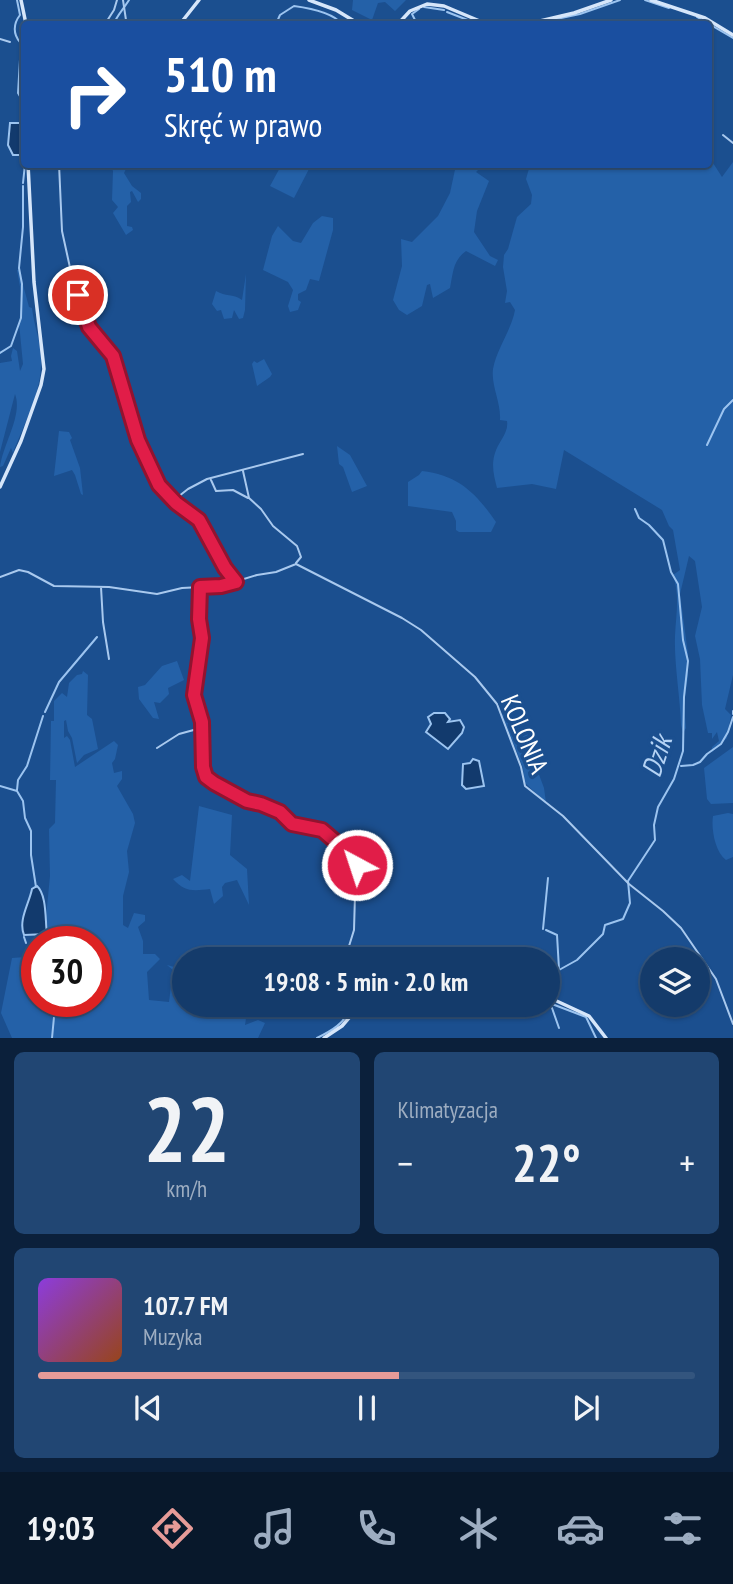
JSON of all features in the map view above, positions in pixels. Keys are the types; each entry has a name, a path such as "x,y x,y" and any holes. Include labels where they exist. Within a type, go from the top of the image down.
{"main road":[{"path":"20,0 25,21"},
{"path":"182,21 199,0"},
{"path":"309,0 336,10 354,21"},
{"path":"540,21 611,0"},
{"path":"651,0 710,21"},
{"path":"401,21 412,10 427,4 447,7 480,21"},
{"path":"712,22 733,35"},
{"path":"0,488 40,390 44,369 34,282 28,168"},
{"path":"560,1003 589,1016 606,1038"},
{"path":"324,1038 349,1017"}],"street":[{"path":"107,21 117,0"},
{"path":"123,0 127,21"},
{"path":"0,39 10,42"},
{"path":"723,135 733,143"},
{"path":"58,168 62,231 71,276 89,327 113,356 131,421 147,463 161,488 199,520 225,568 236,582"},
{"path":"173,500 188,489 211,479 303,454"},
{"path":"243,470 249,498"},
{"path":"0,577 19,570 54,586 101,586 157,594 182,588 221,586 296,564 301,557 298,546 273,526 261,509 249,498 233,490 215,490 211,479"},
{"name":"KOLONIA","path":"296,564 402,618 421,630 475,677 497,704 521,767 525,786 563,816 628,883 681,928 716,979 733,1024"},
{"path":"101,586 109,659"},
{"path":"200,587 199,619 202,638 194,695 202,727 203,767 209,780 247,801 280,812 292,824 322,830 356,859 354,930 349,947"},
{"path":"157,748 179,734 202,727"}],"shaded area":[{"path":"353,0 406,0 395,11 385,2 378,3 372,20 352,10"},
{"path":"10,123 20,123 21,155 13,155 8,145"},
{"path":"712,142 713,163 722,177 733,162 733,675 725,709 731,715 727,738 712,752 712,747 719,741 717,732 712,739 712,733 708,733 702,705 700,659 695,636 702,607 695,561 689,556 680,594 688,654 684,705 686,728 683,733 681,725 675,646 677,598 673,575 680,570 673,530 662,510 564,450 556,489 532,484 497,488 494,457 505,433 507,421 500,420 493,369 515,310 510,302 505,303 507,291 504,255 517,217 531,204 532,195 526,179 529,168 712,168"},
{"path":"112,168 126,168 124,173 132,186 141,193 138,202 132,191 130,192 127,226 133,230 126,235 113,213 118,207 112,200"},
{"path":"280,168 310,168 294,198 270,186"},
{"path":"455,168 480,168 476,172 489,181 477,211 474,232 490,256 498,260 495,266 466,251 456,263 450,288 433,298 430,284 427,285 422,306 407,315 399,310 393,300 402,266 401,239 412,242 438,216 450,193"},
{"path":"322,216 333,218 333,230 319,281 310,279 306,290 298,294 298,300 301,302 298,310 290,312 288,306 293,290 288,282 263,270 272,236 278,226 293,241 301,243 313,223"},
{"path":"17,270 29,307 32,308 41,369 32,406 13,453 11,448 0,467 15,420 17,402 15,394 0,452 0,363 12,361 13,348 17,351 20,371 23,364 19,323 22,298"},
{"path":"246,274 243,318 239,319 234,310 232,318 224,319 221,310 217,311 212,304 216,291 242,300"},
{"path":"264,359 272,374 257,386 252,364"},
{"path":"59,431 69,432 72,438 70,440 80,468 83,495 72,470 54,476"},
{"path":"337,446 350,455 367,486 352,492 343,467 339,464"},
{"path":"422,471 456,481 473,494 496,522 491,532 459,532 456,530 452,512 408,506 408,482"},
{"path":"177,661 184,680 168,688 169,694 160,703 154,702 159,719 153,718 139,699 138,687 145,685 162,666"},
{"path":"83,671 88,675 87,715 92,719 98,749 84,755 77,763 66,720 64,738 67,736 70,740 75,767 114,741 118,745 112,763 114,773 122,771 122,779 117,786 133,814 135,823 127,851 129,872 123,896 123,925 128,928 134,913 145,915 145,921 138,927 143,941 143,954 155,954 160,959 147,972 149,1000 169,1002 172,978 172,1017 246,1017 245,1025 258,1020 265,1023 258,1038 12,1038 1,1013 12,958 21,957 21,1017 112,1017 112,926 48,926 46,917 50,876 49,829 55,823 56,780 50,780 51,721 54,721 54,701 62,693 67,697 69,683"},
{"path":"434,713 445,713 450,719 448,722 460,720 464,727 448,749 426,732 431,724 428,717"},
{"path":"502,714 518,721 528,732 531,753 544,788 546,803 524,782 523,768"},
{"path":"733,747 733,803 711,804 707,799 704,768"},
{"path":"473,759 479,761 484,786 466,789 462,785 463,764 470,763"},
{"path":"199,806 232,815 230,855 247,869 249,905 237,880 225,883 222,887 223,896 214,904 210,889 190,890 173,879 182,875 190,881"},
{"path":"733,814 733,857 726,860 713,834 713,816"},
{"path":"37,886 40,890 46,926 22,926 32,889"}],"waterway":[{"path":"17,0 20,15 15,29 20,42"},
{"path":"116,21 129,0"},
{"path":"547,21 580,14 620,0"},
{"path":"645,0 669,8"},
{"path":"277,21 280,15 294,6 313,9 339,21"},
{"path":"424,7 444,10"},
{"path":"414,21 412,14 419,9"},
{"path":"447,12 470,21"},
{"path":"697,17 704,21"},
{"path":"712,26 733,38"},
{"path":"21,43 18,93 21,98"},
{"path":"23,183 25,168"},
{"path":"0,353 11,346 21,318 22,284 19,268 23,186"},
{"path":"707,445 724,409 733,400"},
{"name":"Dzik","path":"560,969 577,960 603,934 605,925 623,919 630,903 628,881 655,840 654,825 658,807 674,779 683,751 688,661 683,640 678,584 671,572 663,540 639,518 635,509"},
{"path":"45,712 59,682 97,637"},
{"path":"17,790 18,780 27,766 43,716"},
{"path":"681,766 700,762 721,744 733,717"},
{"path":"0,786 17,791 23,801 25,818 31,831 31,855 36,887"},
{"path":"543,929 548,878"},
{"path":"546,930 557,935 558,947"},
{"path":"560,1007 586,1017 596,1038"},
{"path":"52,1038 54,1017"},
{"name":"Dzik","path":"317,1038 333,1029 345,1017"},
{"path":"555,1017 559,1028"}],"route":[{"path":"78,295 89,327 113,356 138,440 159,485 179,506 199,520 225,568 236,582 200,587 199,619 202,638 194,695 202,722 204,773 209,780 225,790 280,812 292,824 322,830 356,859 357,865"}]}
